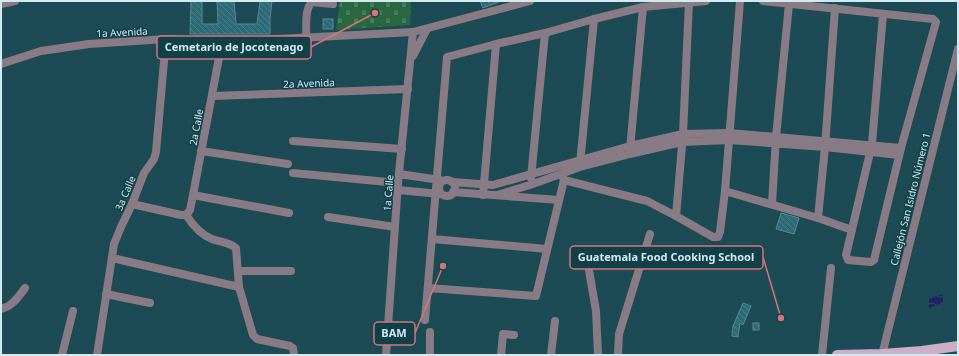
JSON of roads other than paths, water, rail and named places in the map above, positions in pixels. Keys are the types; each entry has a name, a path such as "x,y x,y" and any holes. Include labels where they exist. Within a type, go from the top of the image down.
{"main road":[{"path":"837,355 882,355 939,352 958,346"}],"street":[{"path":"2,3 15,1"},
{"name":"1a Avenida","path":"1,64 41,51 89,44 166,39 222,42 414,32 530,1"},
{"path":"425,320 432,240 439,194 446,58 448,56 545,33 643,7 706,1"},
{"path":"497,195 530,185 563,178 647,201 713,237 718,237 720,232 725,191 740,1"},
{"path":"763,1 933,19 936,22 900,151 873,261 848,260 846,255 871,148 883,14"},
{"path":"306,37 307,10 309,4 312,2 333,4"},
{"path":"676,216 683,138 689,2"},
{"path":"772,204 776,140 789,4"},
{"path":"630,150 643,7"},
{"path":"818,218 835,8"},
{"path":"428,288 536,296 563,178 580,163 594,19"},
{"path":"411,58 427,29"},
{"name":"1a Calle","path":"386,355 399,174 414,32"},
{"path":"530,185 545,33"},
{"name":"3a Calle","path":"97,355 114,244 144,173 154,159 156,152 166,39"},
{"name":"2a Calle","path":"186,214 190,210 222,42"},
{"path":"483,195 496,44"},
{"name":"Callejón San Isidro Número 1","path":"882,355 958,49"},
{"name":"2a Avenida","path":"212,96 408,89"},
{"path":"399,174 448,180 452,182 493,185 531,174 683,138 729,136 900,151"},
{"path":"293,140 402,149"},
{"path":"201,151 288,164"},
{"path":"293,172 439,194 449,195 453,192 559,200"},
{"path":"452,182 455,188 453,192"},
{"path":"725,191 818,218 852,230"},
{"path":"193,195 289,213"},
{"path":"132,204 182,216 186,214 192,223 210,238 226,242 236,248 239,287 253,335 257,339 290,346 293,348 294,355"},
{"path":"328,217 395,227"},
{"path":"618,355 619,334 650,234"},
{"path":"432,240 547,249"},
{"path":"112,258 239,287"},
{"path":"822,355 831,268"},
{"path":"589,270 596,312 598,355"},
{"path":"238,271 291,272"},
{"path":"1,309 8,307 15,302 25,288"},
{"path":"106,294 150,302"},
{"path":"62,355 73,310"},
{"path":"551,355 555,321"},
{"path":"430,332 430,355"},
{"path":"501,355 503,334 514,335"}],"water":[{"path":"943,294 943,302 929,308 929,299"}],"place":[{"name":"Cemetario de Jocotenago","path":"375,13"},
{"name":"BAM","path":"443,266"},
{"name":"Guatemala Food Cooking School","path":"781,318"}]}
